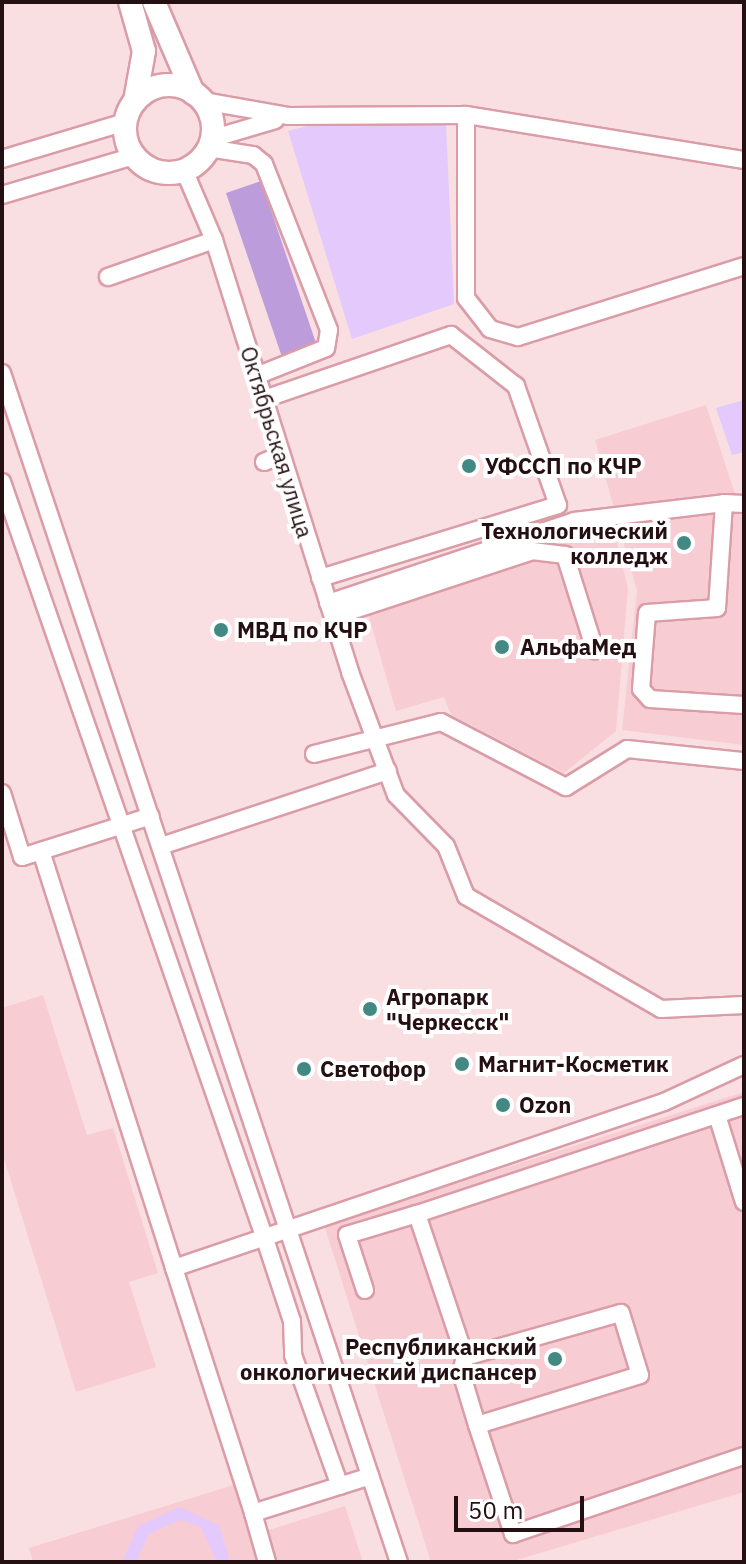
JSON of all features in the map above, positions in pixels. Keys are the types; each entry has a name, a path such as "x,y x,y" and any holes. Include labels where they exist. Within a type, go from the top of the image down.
{"main road":[{"path":"130,2 144,51 135,101 125,122 134,156 153,170 184,170 210,143 198,97 154,2"},
{"path":"135,101 169,85 198,97"}],"street":[{"path":"198,97 288,116 466,115 744,160"},
{"path":"466,115 466,298 490,329 518,337 744,266"},
{"path":"210,143 288,116"},
{"path":"2,159 125,122"},
{"path":"210,143 253,155 264,164 329,330 326,348 256,376"},
{"path":"2,195 134,156"},
{"name":"Октябрьская улица","path":"184,170 214,240 370,734 396,795 446,846 466,896 661,1009 744,1005"},
{"path":"108,277 214,240"},
{"path":"264,399 451,335 516,386 558,505 320,578"},
{"path":"3,380 399,1562"},
{"path":"264,462 281,455"},
{"path":"2,482 125,825 265,1239 292,1321 293,1355 340,1486"},
{"path":"724,503 717,608 647,613 641,694 744,705"},
{"path":"330,610 574,521 724,503 744,504"},
{"path":"330,610 532,551 565,555 595,650"},
{"path":"314,754 370,734 441,722 566,787 627,749 744,761"},
{"path":"161,846 388,771"},
{"path":"2,793 22,857 151,816"},
{"path":"41,851 267,1562"},
{"path":"174,1268 664,1102 744,1065"},
{"path":"365,1290 347,1235 744,1106"},
{"path":"717,1115 744,1202"},
{"path":"417,1214 465,1357 461,1372 513,1534 744,1456"},
{"path":"465,1357 621,1313 640,1375 477,1425"},
{"path":"253,1513 370,1476"}],"shaded area":[{"path":"322,122 446,125 454,304 352,339 288,131"},
{"path":"261,181 317,346 282,357 226,193"},
{"path":"744,400 744,452 732,455 716,408"},
{"name":"Технологический колледж","path":"706,405 735,494 744,494 744,745 622,730 637,591 595,440"},
{"name":"АльфаМед","path":"612,523 628,588 616,731 564,773 451,715 444,697 396,711 364,600"},
{"path":"43,995 87,1135 113,1128 158,1273 129,1282 156,1367 76,1392 2,1152 2,1008"},
{"name":"Республиканский онкологический диспансер","path":"744,1092 744,1492 510,1562 431,1562 324,1225"},
{"path":"234,1485 250,1536 345,1506 363,1562 33,1562 29,1548"},
{"path":"179,1507 219,1525 230,1562 217,1562 201,1527 179,1520 149,1534 136,1562 122,1562 138,1526"}],"place":[{"name":"УФССП по КЧР","path":"469,466"},
{"name":"Технологический колледж","path":"684,543"},
{"name":"МВД по КЧР","path":"221,630"},
{"name":"АльфаМед","path":"502,647"},
{"name":"Агропарк \"Черкесск\"","path":"370,1009"},
{"name":"Магнит-Косметик","path":"462,1064"},
{"name":"Светофор","path":"304,1069"},
{"name":"Ozon","path":"503,1105"},
{"name":"Республиканский онкологический диспансер","path":"555,1359"}]}
